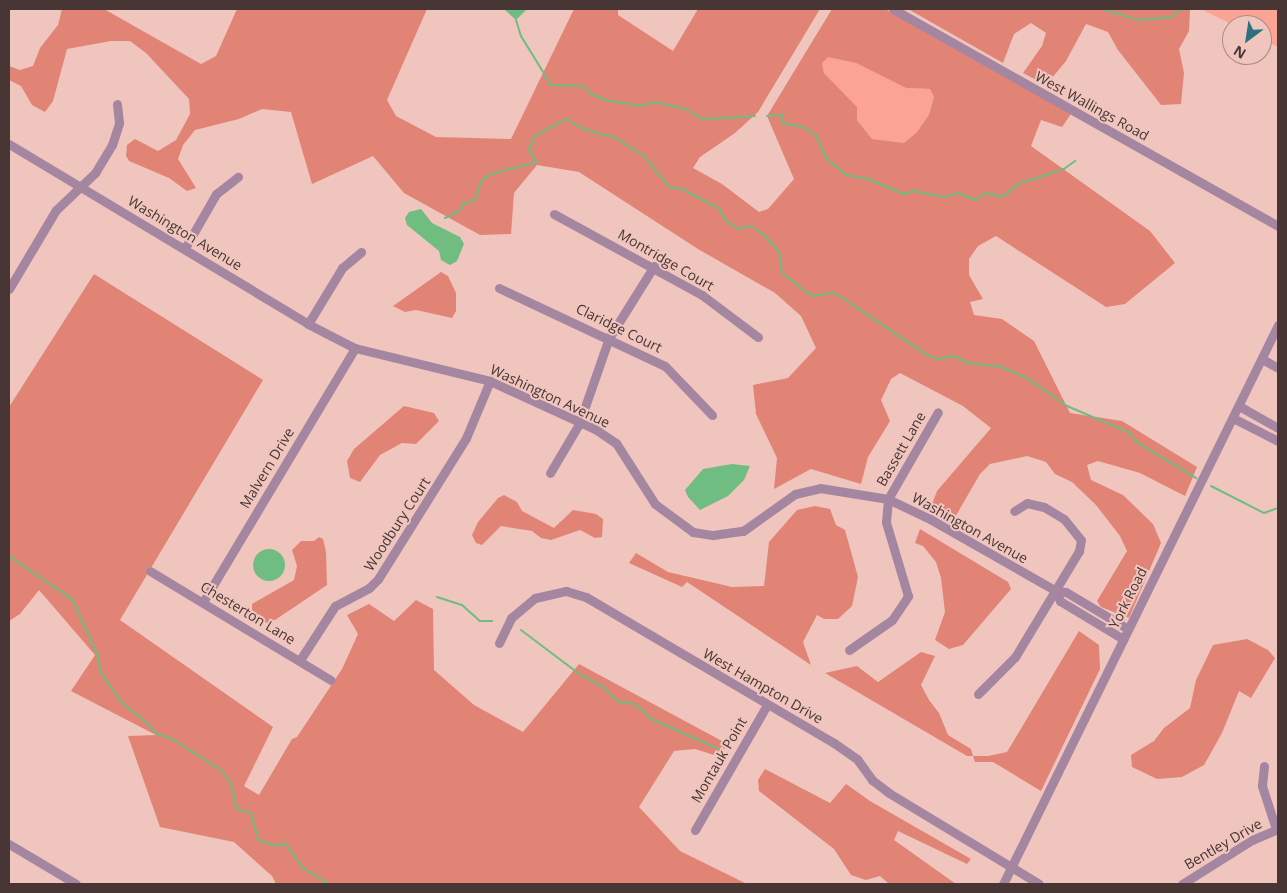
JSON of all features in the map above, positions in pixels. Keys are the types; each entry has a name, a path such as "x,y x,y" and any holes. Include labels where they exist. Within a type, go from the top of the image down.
{"street":[{"name":"West Wallings Road","path":"893,9 1278,226"},
{"path":"9,288 56,210 80,185 95,173 112,145 119,123 117,104"},
{"name":"Washington Avenue","path":"9,144 185,248 308,324 354,348 490,381 594,430 616,443 655,504 694,532 713,535 743,532 795,494 820,488 888,499 930,519 1056,592 1066,592 1128,629"},
{"path":"185,248 216,194 238,177"},
{"name":"Montridge Court","path":"554,214 654,266 702,295 758,338"},
{"path":"308,324 342,268 361,252"},
{"path":"550,473 578,424 609,338 654,266"},
{"name":"Claridge Court","path":"498,288 609,338 665,366 712,415"},
{"name":"York Road","path":"1003,884 1123,638 1240,406 1278,325"},
{"name":"Malvern Drive","path":"203,602 354,348"},
{"path":"1262,359 1278,368"},
{"name":"Woodbury Court","path":"300,660 335,606 369,588 378,579 466,438 490,381"},
{"path":"1240,406 1278,428"},
{"name":"Bassett Lane","path":"888,499 938,412"},
{"path":"1233,418 1278,441"},
{"path":"849,650 892,620 908,596 886,522 888,499"},
{"path":"978,694 1015,657 1056,592 1079,551 1081,540 1064,519 1044,507 1027,503 1014,510"},
{"name":"Chesterton Lane","path":"150,571 300,660 330,680"},
{"name":"West Hampton Drive","path":"499,643 511,618 535,598 566,591 586,597 857,759 872,780 889,793 1012,867"},
{"name":"Washington Avenue","path":"1056,592 1060,601 1123,638"},
{"name":"Montauk Point","path":"695,830 767,704"},
{"path":"1264,766 1262,786 1277,829"},
{"name":"Bentley Drive","path":"1182,884 1210,864 1277,829"},
{"path":"9,844 76,884"},
{"path":"1012,867 1039,884"}],"shaded area":[{"path":"62,9 104,9 201,64 216,56 237,9 427,9 387,100 396,116 436,137 511,139 574,9 618,9 618,15 673,51 698,9 820,9 758,112 735,133 700,157 693,168 722,184 759,212 768,209 794,179 767,116 832,9 885,9 1071,114 1062,127 1041,120 1031,146 1150,231 1175,263 1125,304 1106,307 996,236 978,246 969,259 969,275 983,299 970,302 974,315 1002,319 1034,341 1070,413 1122,421 1197,467 1185,496 1140,473 1098,461 1087,465 1091,480 1123,495 1153,524 1161,543 1129,618 1101,607 1097,601 1127,551 1120,536 1096,505 1072,482 1055,474 1046,462 1027,456 990,464 980,474 954,519 931,507 937,491 991,428 963,406 900,373 891,379 881,400 890,421 868,457 861,484 811,469 774,489 777,458 756,414 753,385 788,378 816,348 801,316 775,293 698,249 579,172 537,165 514,193 511,234 480,235 404,193 373,156 312,184 291,112 262,109 239,119 195,130 183,145 178,159 196,188 187,191 169,178 129,161 126,156 127,145 135,139 158,151 176,140 190,114 189,99 146,53 130,41 111,41 67,49 53,101 45,112 32,105 21,86 9,80 9,66 20,70 33,66 40,48 58,25","holes":["828,57 856,63 906,88 930,89 934,97 929,115 917,132 904,143 872,139 857,120 857,107 824,73 822,63"]},
{"path":"504,9 527,9 516,20"},
{"path":"908,9 1190,9 1189,31 1179,49 1184,73 1181,104 1161,105 1118,50 1108,32 1086,24 1066,61 1046,85 1023,73 1042,46 1046,33 1031,23 1014,34 1003,63"},
{"path":"1201,9 1278,9 1278,47 1272,44 1272,15 1222,15 1222,20"},
{"path":"828,56 856,63 906,88 930,89 934,97 930,115 917,132 904,143 872,139 857,120 857,107 824,73 822,63"},
{"path":"421,209 432,223 460,237 464,244 457,261 450,265 441,260 439,251 407,225 405,218 409,212"},
{"path":"441,272 448,276 456,293 456,311 452,318 416,310 405,312 393,306"},
{"path":"94,274 263,380 120,620 273,727 244,786 259,795 292,739 297,737 342,669 358,634 347,615 369,604 394,621 416,600 433,609 434,670 474,705 523,732 579,664 722,741 727,747 714,755 695,749 674,751 639,807 680,851 747,884 276,884 272,876 234,842 160,827 128,736 156,735 71,691 95,655 39,590 20,614 9,621 9,407"},
{"path":"404,406 434,413 439,421 416,444 402,443 380,455 360,482 350,478 347,461 354,449"},
{"path":"732,464 750,466 744,480 728,496 700,510 688,497 685,490 703,469"},
{"path":"504,495 517,502 522,511 554,528 573,510 596,514 603,519 602,537 595,538 580,530 551,540 541,538 532,531 501,526 482,545 476,543 472,535 478,522 498,498"},
{"path":"815,506 830,509 836,525 845,530 858,577 852,606 838,619 824,619 817,615 803,642 811,665 687,582 682,587 629,563 636,553 668,572 732,587 764,586 769,542 797,510"},
{"path":"920,529 1008,582 1011,589 963,645 949,649 935,640 945,612 941,578 936,562 923,546 915,543"},
{"path":"319,537 323,539 326,552 327,585 275,620 268,623 257,620 252,614 252,604 294,580 297,566 292,550 301,541 314,541"},
{"path":"269,549 275,550 280,554 284,559 284,571 280,576 275,580 269,581 263,580 258,576 254,571 253,565 254,559 258,554 263,550"},
{"path":"1079,631 1099,645 1100,669 1041,791 993,762 975,762 973,756 988,756 1007,752"},
{"path":"1247,639 1268,650 1275,658 1251,698 1239,691 1222,733 1204,765 1182,777 1157,779 1132,767 1131,755 1154,741 1164,728 1190,708 1196,680 1213,645"},
{"path":"921,652 935,656 921,685 939,713 948,735 971,749 973,756 967,756 825,673 857,666 878,682"},
{"path":"765,769 830,803 846,784 870,801 971,859 967,864 898,831 894,840 956,884 889,884 880,876 866,880 851,875 834,849 759,791 758,780"}],"waterway":[{"path":"1102,9 1139,20 1171,17 1182,9"},
{"path":"516,20 521,36 551,85 583,86 591,94 606,100 639,106 654,102 683,108 703,119 755,116"},
{"path":"767,116 783,115 782,123 803,127 816,135 826,158 846,175 868,179 904,194 913,191 944,197 958,193 975,200 986,193 1003,197 1018,184 1064,169 1075,161"},
{"path":"445,218 459,211 463,204 475,200 481,181 491,174 537,162 529,150 535,136 566,119 586,130 616,138 644,156 670,188 680,188 720,209 725,220 739,229 750,226 762,233 779,251 782,273 811,296 835,293 927,355 938,359 954,356 968,363 999,366 1025,377 1067,406 1128,432 1138,443 1196,478"},
{"path":"1211,486 1264,513 1278,508"},
{"path":"9,556 72,599 98,656 100,671 120,701 148,724 155,733 172,739 221,770 231,784 237,809 251,813 258,840 276,846 285,843 303,868 329,884"},
{"path":"437,597 462,605 480,621 492,621"},
{"path":"521,630 578,673 603,687 618,702 631,703 644,711 649,718 721,750"}]}
